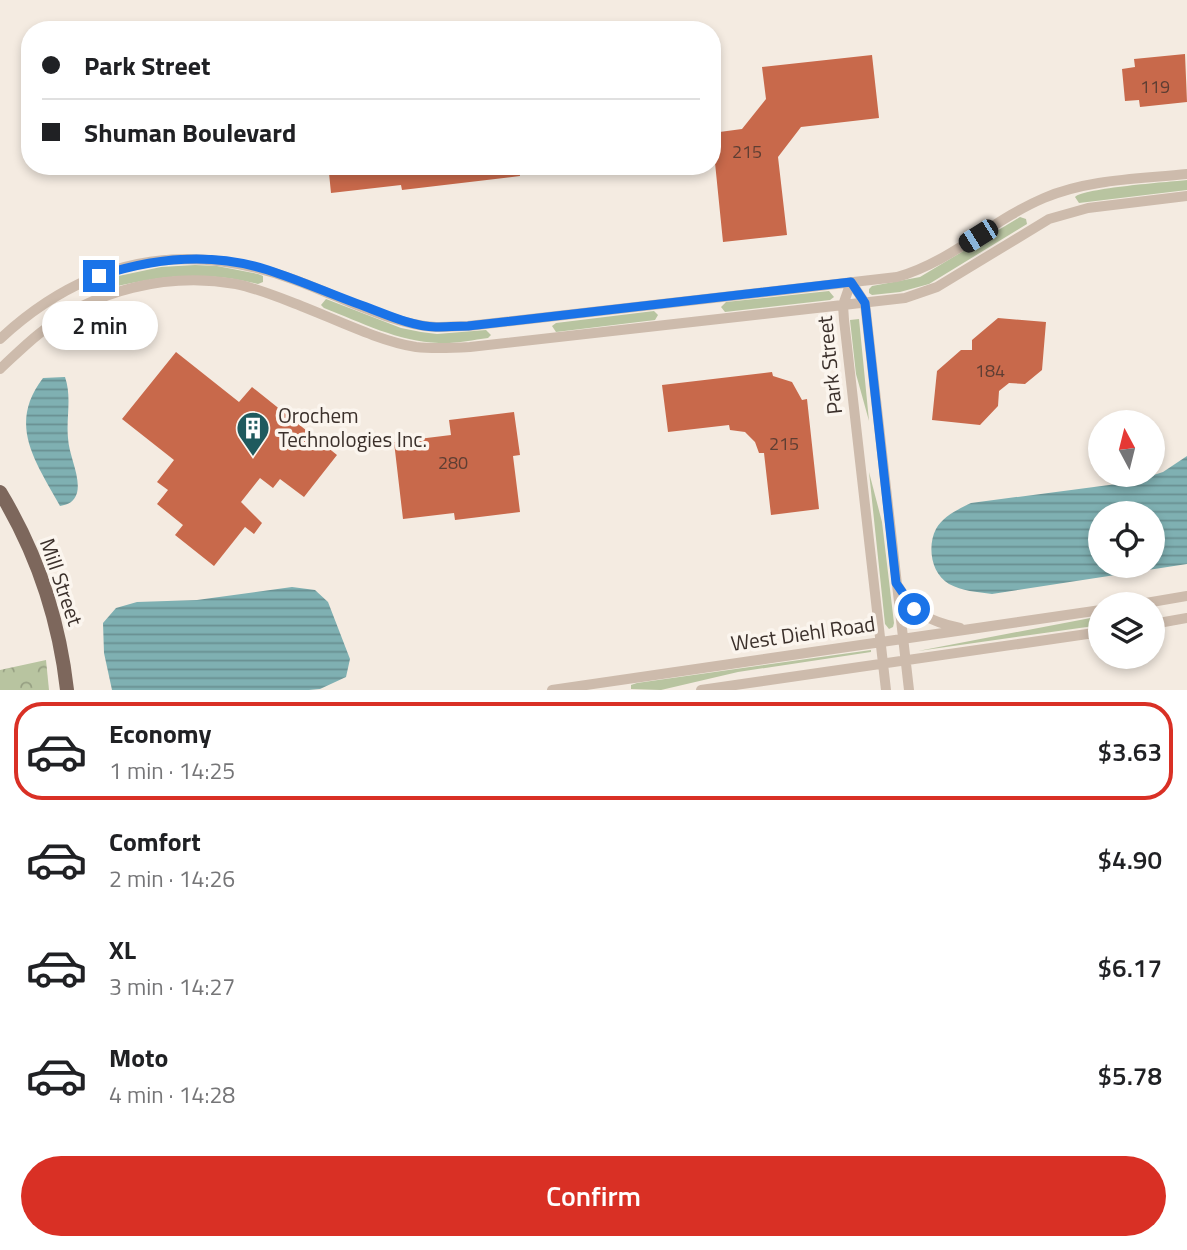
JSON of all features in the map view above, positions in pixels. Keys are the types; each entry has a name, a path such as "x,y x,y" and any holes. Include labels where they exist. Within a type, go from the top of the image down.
{"main road":[{"name":"Mill Street","path":"0,492 22,532 44,586 60,640 67,690"}],"street":[{"path":"0,339 24,316 67,289 128,266 159,260 199,259 239,263 266,270 401,321 435,327 468,326 897,277 934,263 1023,208 1056,193 1093,185 1187,174"},
{"path":"0,369 41,332 77,308 107,295 141,286 176,282 234,284 257,289 393,341 433,349 483,346 905,298 937,287 1049,219 1072,211 1187,196"},
{"name":"Park Street","path":"851,282 865,303 909,690"},
{"name":"Park Street","path":"851,282 843,305 886,690"},
{"path":"896,583 908,603 921,614 940,623 966,629"},
{"path":"1165,600 1187,596"},
{"name":"West Diehl Road","path":"552,690 1088,612"},
{"path":"1165,622 1187,618"},
{"name":"West Diehl Road","path":"701,690 1088,634"}],"green space":[{"path":"1187,180 1187,190 1079,203 1075,197 1109,188"},
{"path":"1020,217 1026,219 1027,224 929,284 900,292 869,293 872,286 920,277"},
{"path":"217,266 258,274 263,276 263,282 258,284 221,277 184,276 110,288 106,286 109,278 161,267"},
{"path":"829,291 834,297 830,300 725,312 721,307 726,302"},
{"path":"326,299 401,328 437,334 486,330 491,335 488,338 451,343 409,339 324,308 321,305"},
{"path":"654,311 658,315 655,320 556,332 552,326 556,323"},
{"path":"859,319 869,421 856,374 850,320"},
{"path":"869,472 882,522 894,623 889,629 885,624"},
{"path":"1088,618 1088,627 918,651"},
{"path":"871,650 738,672 661,690 631,689 631,685 637,683"},
{"path":"46,660 49,690 0,690 0,670"}],"water":[{"path":"65,377 68,392 68,438 78,487 73,501 60,506 35,459 26,428 32,395 43,378"},
{"path":"1187,456 1187,564 1165,567 1165,501 1088,501 1088,578 1096,578 992,594 964,590 949,584 938,574 931,551 933,536 939,524 956,510 971,503 1094,487 1165,487 1166,470"},
{"path":"292,587 315,590 328,602 350,659 346,677 320,689 309,690 112,690 104,653 103,623 116,608 137,602 197,600"}],"building":[{"path":"1185,54 1187,102 1140,107 1139,100 1125,101 1122,69 1135,67 1134,59"},
{"path":"872,55 879,118 801,127 778,157 787,235 723,242 716,175 721,175 721,132 742,129 766,99 762,67"},
{"path":"329,175 520,176 402,190 401,185 331,193"},
{"path":"998,318 1046,322 1042,370 1025,384 1009,383 999,391 998,406 980,425 932,420 937,371 961,350 972,350 972,340"},
{"name":"Orochem Technologies Inc.","path":"176,352 239,402 252,387 337,455 304,497 280,479 273,488 260,478 241,502 262,523 254,534 245,527 214,566 175,535 183,525 157,504 168,490 157,482 174,460 122,419"},
{"path":"772,372 773,376 792,382 802,400 807,399 819,509 771,515 764,453 759,453 755,442 745,432 730,430 729,425 668,432 662,385"},
{"path":"514,412 520,455 513,456 520,512 455,520 454,513 403,519 394,442 451,435 449,420"}],"place":[{"name":"Orochem Technologies Inc.","path":"253,458"}],"route":[{"path":"99,276 128,266 159,260 199,259 239,263 266,270 401,321 435,327 468,326 851,282 865,303 896,583 914,609"}]}
